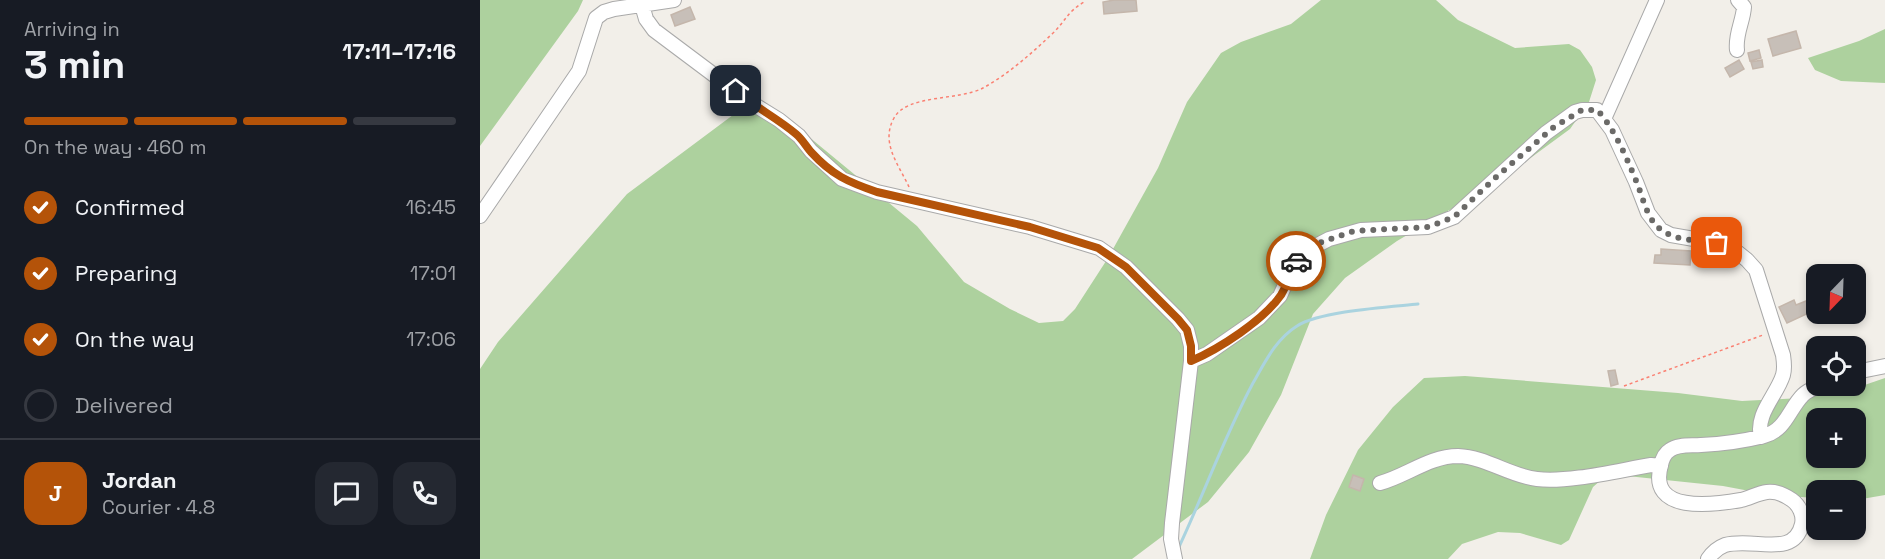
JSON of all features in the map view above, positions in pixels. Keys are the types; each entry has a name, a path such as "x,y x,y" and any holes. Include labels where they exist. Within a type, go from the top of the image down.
{"street":[{"path":"480,216 579,71 596,18 614,9 674,0"},
{"path":"1604,119 1657,0"},
{"path":"1737,50 1736,36 1744,7 1738,0"},
{"path":"642,5 646,19 654,30 792,131 842,179 877,192 1030,227 1098,248 1126,267 1178,319 1187,330 1191,346 1191,361 1172,523 1171,539 1175,559"},
{"path":"1191,361 1207,354 1259,318 1280,296 1298,256 1308,249 1329,239 1361,230 1428,227 1454,217 1546,133 1575,112 1597,110 1624,155 1652,220 1661,230 1671,235 1717,243 1737,252 1756,270 1783,356 1784,374 1759,425 1761,436"},
{"path":"1866,370 1885,366"},
{"path":"1707,559 1715,550 1726,545 1773,552 1795,546 1803,519 1799,507 1786,496 1770,492 1718,504 1683,503 1667,495 1661,489 1660,466 1670,450 1679,447 1772,434 1785,422 1806,392"},
{"path":"1380,483 1436,461 1458,456 1475,459 1537,479 1564,478 1651,465 1660,466"}],"path":[{"path":"916,201 890,148 889,130 898,110 915,103 979,90 1047,39 1069,12 1084,2"},
{"path":"1624,386 1775,331"}],"green space":[{"path":"480,0 583,0 578,11 480,146"},
{"path":"1321,0 1436,0 1458,20 1515,48 1569,44 1580,50 1592,67 1596,80 1589,102 1570,129 1502,179 1397,241 1345,278 1313,314 1281,395 1249,452 1208,502 1132,559 480,559 480,369 498,342 627,194 737,112 763,108 803,132 917,226 964,282 1039,323 1063,321 1075,309 1108,258 1158,168 1187,102 1221,53 1241,42 1291,24"},
{"path":"1885,29 1885,83 1841,81 1815,70 1808,58 1859,41"},
{"path":"1465,376 1678,393 1742,401 1813,396 1866,396 1866,385 1885,378 1885,495 1866,498 1866,480 1806,480 1806,497 1608,474 1593,487 1569,540 1561,545 1520,533 1498,532 1462,544 1448,559 1310,559 1326,515 1358,450 1393,407 1424,378"}],"building":[{"path":"1136,0 1137,11 1104,14 1103,2"},
{"path":"690,7 695,19 675,26 671,15"},
{"path":"1796,31 1801,48 1773,56 1768,39"},
{"path":"1759,50 1761,58 1750,61 1748,53"},
{"path":"1739,60 1744,69 1730,77 1725,68"},
{"path":"1762,60 1763,67 1753,69 1751,62"},
{"path":"1661,249 1691,251 1690,265 1654,263 1655,255 1661,255"},
{"path":"1794,300 1796,305 1806,301 1806,314 1787,323 1779,307"},
{"path":"1615,370 1618,384 1611,386 1608,371"},
{"path":"1353,475 1364,479 1360,491 1349,487"}],"waterway":[{"path":"1178,549 1243,403 1267,359 1283,337 1308,321 1338,313 1418,304"}],"way so far":[{"path":"1296,261 1298,256 1319,243 1354,231 1428,227 1454,217 1546,133 1575,112 1591,109 1597,110 1602,115 1612,130 1648,213 1661,230 1687,239 1717,243"}],"route":[{"path":"736,91 779,120 799,136 829,168 842,179 853,184 877,192 1030,227 1098,248 1126,267 1178,319 1187,330 1191,346 1191,361 1207,354 1259,318 1280,296 1296,261"}]}
